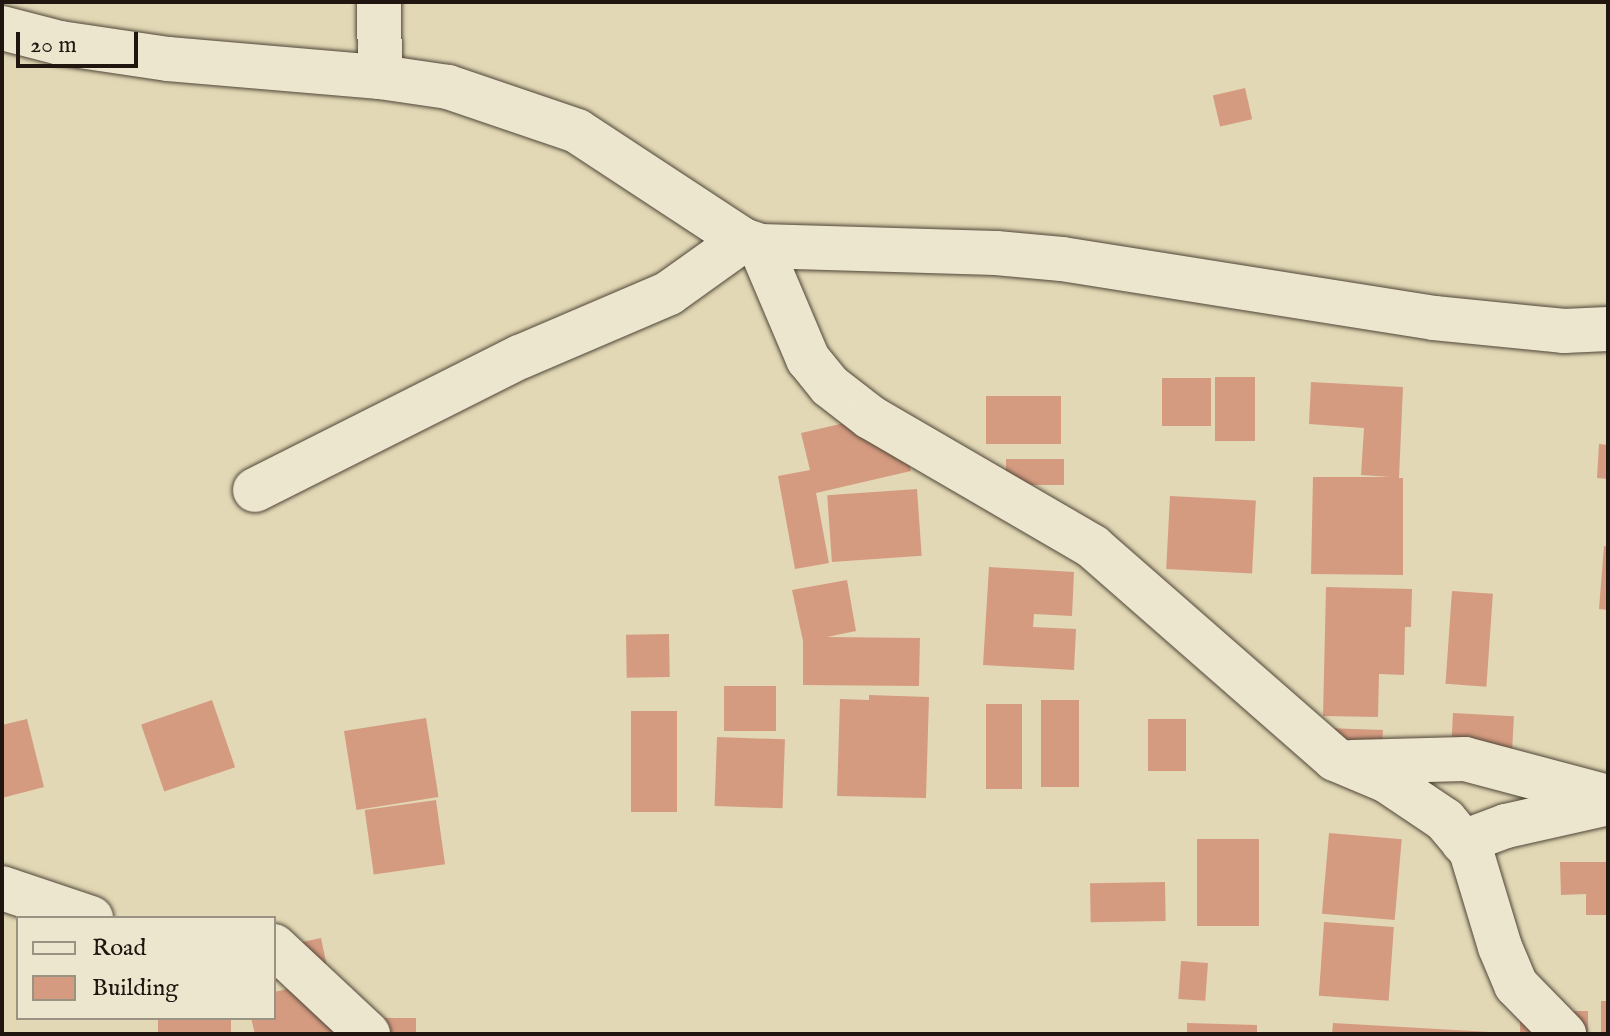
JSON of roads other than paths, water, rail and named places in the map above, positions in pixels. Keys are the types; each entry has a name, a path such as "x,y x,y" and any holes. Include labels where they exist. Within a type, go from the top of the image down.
{"street":[{"path":"379,2 380,77"},
{"path":"2,28 60,43 168,59 380,77 448,87 577,131 751,243 996,253 1062,259 1434,318 1564,331 1608,329"},
{"path":"255,490 520,357 669,293 751,243"},
{"path":"751,243 808,359 830,386 870,417 1093,547 1306,736 1343,762 1387,781 1445,820 1471,851 1500,947 1516,985 1564,1034"},
{"path":"1343,762 1465,759 1608,800"},
{"path":"1463,842 1533,819 1608,800"},
{"path":"2,888 85,916"},
{"path":"276,948 368,1034"}]}
